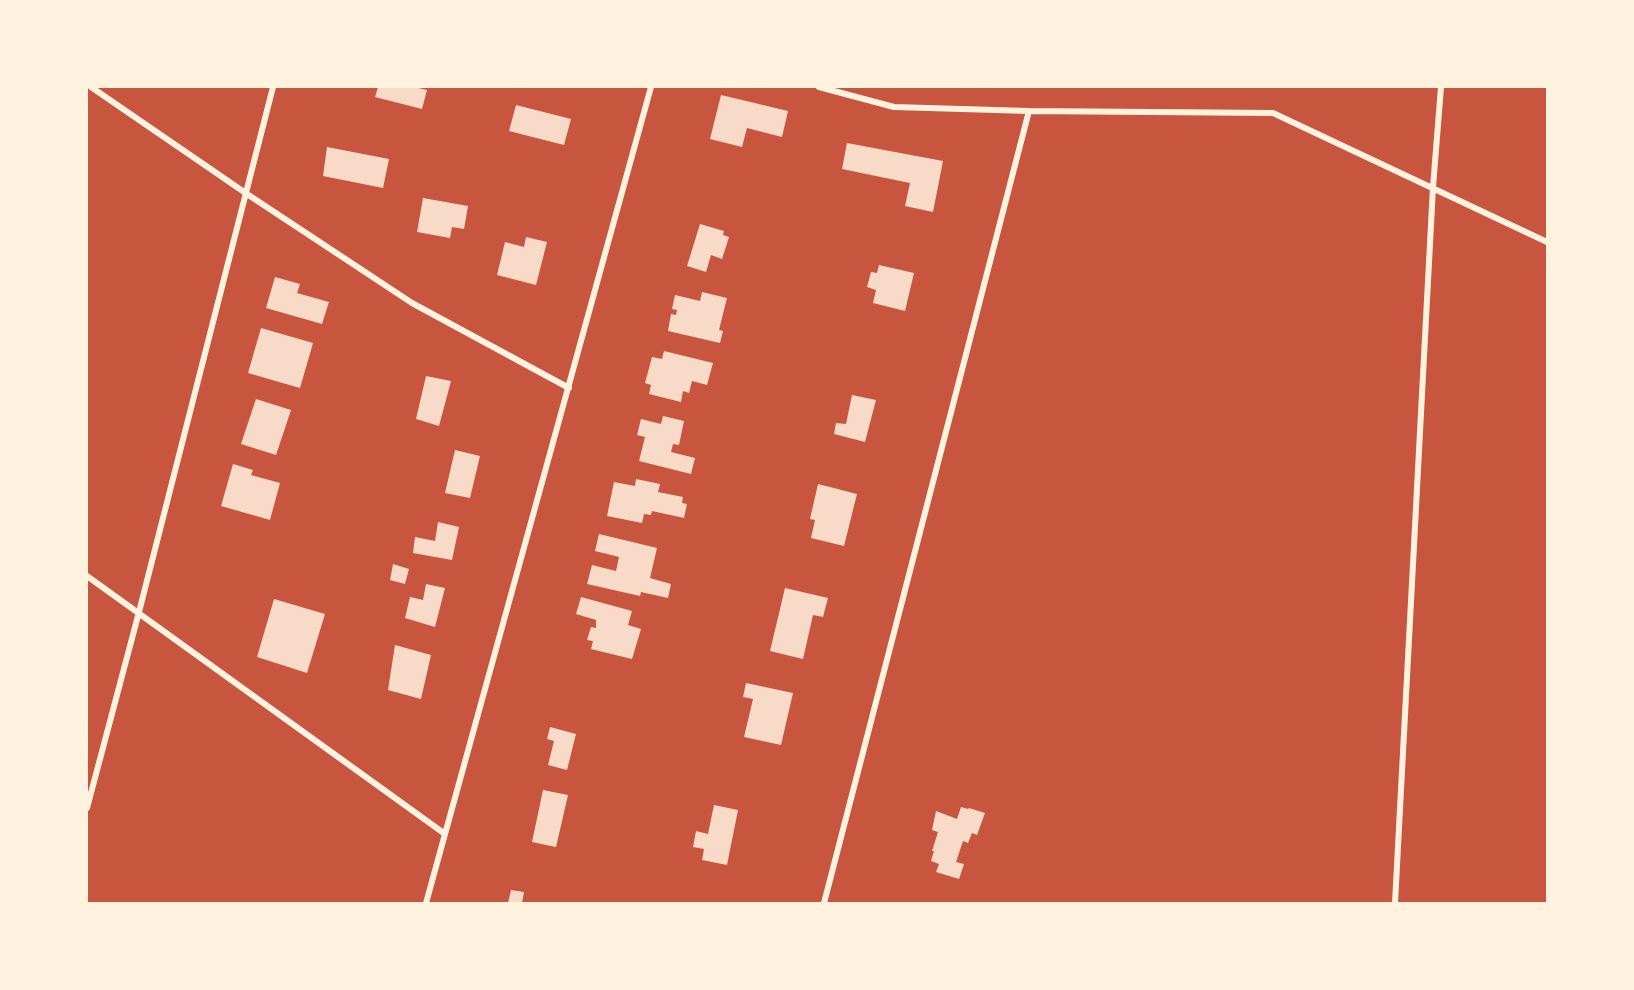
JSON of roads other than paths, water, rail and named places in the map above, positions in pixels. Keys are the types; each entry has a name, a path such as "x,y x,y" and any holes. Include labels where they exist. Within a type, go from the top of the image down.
{"street":[{"path":"91,87 411,303 569,387"},
{"path":"87,808 273,87"},
{"path":"426,903 651,87"},
{"path":"819,87 894,107 1029,111 1273,113 1547,242"},
{"path":"1395,903 1433,187 1441,87"},
{"path":"824,903 1029,111"},
{"path":"87,576 445,834"}]}
